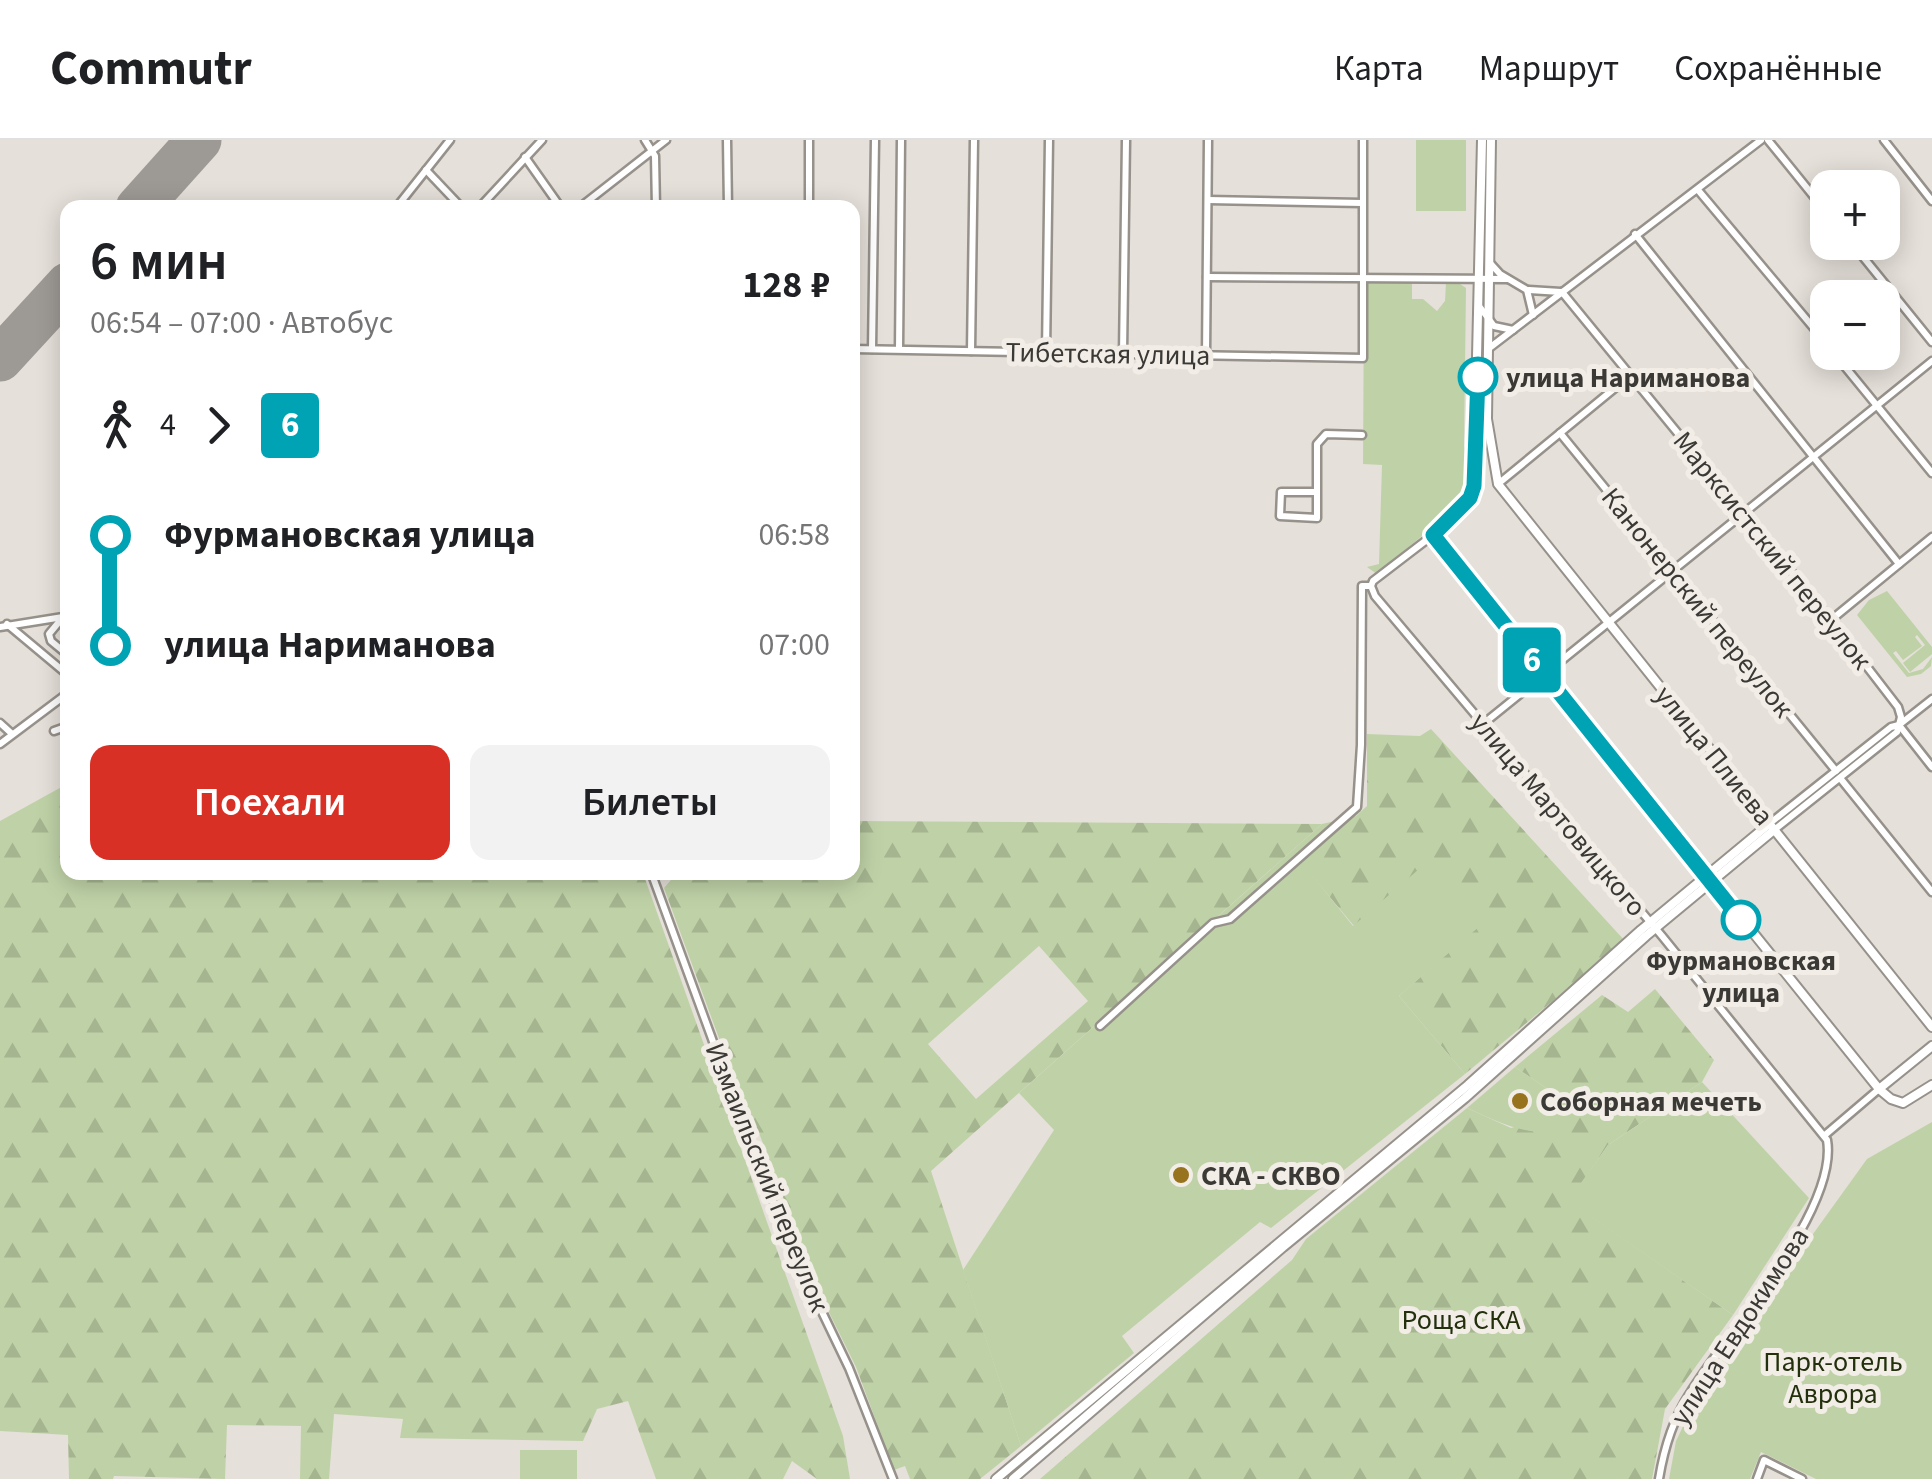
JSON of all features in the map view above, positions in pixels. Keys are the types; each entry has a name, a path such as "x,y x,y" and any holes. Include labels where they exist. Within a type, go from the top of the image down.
{"main road":[{"path":"1482,140 1488,439 1498,484"},
{"path":"1491,140 1490,262 1479,301 1476,470 1470,498 1433,535 1879,1089 1903,1103 1932,1085"},
{"name":"улица Плиева","path":"1498,484 1932,1027"},
{"path":"996,1479 1032,1454 1465,1098 1653,925 1772,827"},
{"path":"1879,1089 1932,1046"},
{"path":"1013,1479 1032,1454"}],"street":[{"path":"402,200 450,140"},
{"path":"486,200 542,140"},
{"path":"644,140 657,165 656,200"},
{"path":"589,200 666,140"},
{"path":"727,140 728,200"},
{"path":"809,200 810,140"},
{"path":"872,349 876,140"},
{"path":"899,350 901,140"},
{"path":"972,350 974,140"},
{"path":"1046,352 1049,140"},
{"path":"1123,354 1126,140"},
{"path":"1206,355 1208,140"},
{"path":"1362,278 1363,140"},
{"path":"1488,349 1764,140 1810,193"},
{"path":"1884,140 1932,201"},
{"path":"525,157 555,200"},
{"path":"426,170 454,200"},
{"path":"1698,190 1810,324"},
{"path":"1208,200 1362,203"},
{"path":"1635,234 1899,564"},
{"path":"1866,260 1932,342"},
{"path":"1490,262 1507,279 1527,290 1562,292"},
{"path":"1207,277 1507,279"},
{"name":"Тибетская улица","path":"860,349 1362,358 1362,278"},
{"path":"1527,290 1533,316"},
{"name":"Марксистский переулок","path":"1562,292 1831,620 1898,707 1899,726 1932,767"},
{"path":"1479,301 1488,321 1499,329 1514,330"},
{"path":"1483,724 1932,361"},
{"path":"1848,370 1932,473"},
{"path":"1498,484 1632,374"},
{"name":"Канонерский переулок","path":"1560,433 1932,892"},
{"path":"1317,492 1280,492 1280,516 1317,518 1317,492 1317,444 1326,434 1362,435"},
{"path":"1100,1026 1213,922 1230,919 1357,807 1361,764 1362,586 1371,586 1433,535"},
{"path":"1831,620 1932,537"},
{"name":"улица Мартовицкого","path":"1371,586 1375,596 1825,1135"},
{"path":"4,626 60,615"},
{"path":"60,621 50,634 51,641 60,648"},
{"path":"4,626 60,669"},
{"path":"0,744 60,698"},
{"path":"1772,827 1896,732 1932,699"},
{"path":"0,723 12,733"},
{"path":"54,731 60,729"},
{"name":"Измаильский переулок","path":"654,880 748,1140 804,1281 848,1368 893,1479"},
{"path":"1825,1135 1879,1089"},
{"name":"улица Евдокимова","path":"1658,1479 1671,1428 1689,1394 1807,1220 1827,1162 1825,1135"},
{"path":"1757,1479 1764,1460 1802,1479"}],"green space":[{"path":"1416,140 1466,140 1466,211 1416,211"},
{"path":"1367,282 1412,283 1412,299 1423,299 1437,311 1445,301 1446,282 1457,282 1466,288 1464,445 1472,483 1450,512 1377,574 1367,567 1379,564 1382,465 1363,464"},
{"path":"1887,591 1932,647 1932,654 1910,672 1903,663 1925,645 1917,635 1922,646 1903,660 1896,651 1893,653 1909,673 1923,669 1932,657 1931,666 1921,674 1907,677 1857,615 1869,600"},
{"path":"1431,729 1625,941 1465,1074 1399,996 1487,918 1354,926 1303,865 1367,806 1367,734 1420,736"},
{"path":"60,788 60,880 645,880 843,1436 850,1479 817,1479 792,1461 783,1479 656,1479 628,1401 597,1409 583,1441 400,1438 403,1419 334,1414 329,1479 300,1479 301,1426 227,1425 225,1479 69,1479 68,1435 0,1431 0,821"},
{"name":"СКА - СКВО","path":"1357,816 1304,865 1353,926 1433,857 1488,919 1399,996 1465,1074 1271,1228 1260,1222 1122,1336 1134,1353 1021,1446 963,1270 1054,1130 1019,1093 1322,824"},
{"path":"860,821 1322,824 931,1171 1021,1446 980,1479 910,1479 905,1466 894,1470 856,1367 817,1288 759,1133 753,1131 664,888 671,880 860,880","holes":["1039,946 1088,1001 976,1099 928,1044"]},
{"name":"Роща СКА","path":"1655,989 1714,1060 1702,1082 1608,1145 1569,1201 1733,1315 1665,1409 1652,1479 1040,1479 1292,1260 1306,1239 1467,1108 1511,1128 1577,1109 1515,1067 1602,995 1628,1012"},
{"path":"1515,1067 1577,1109 1561,1132 1524,1130 1467,1108"},
{"path":"1702,1082 1809,1198 1733,1315 1568,1201 1608,1145"},
{"name":"Парк-отель Аврора","path":"1932,1122 1932,1479 1816,1479 1761,1452 1750,1479 1669,1479 1676,1441 1700,1391 1867,1159"},
{"path":"520,1450 577,1450 577,1479 520,1479"}],"runway":[{"path":"145,200 199,140"},
{"path":"0,359 60,294"}],"bus line":[{"name":"6","path":"1478,377 1474,486 1470,498 1433,535 1741,920"}],"place":[{"name":"улица Нариманова","path":"1478,377"},
{"name":"Фурмановская улица","path":"1741,920"},
{"name":"Соборная мечеть","path":"1520,1101"},
{"name":"СКА - СКВО","path":"1181,1175"}]}
